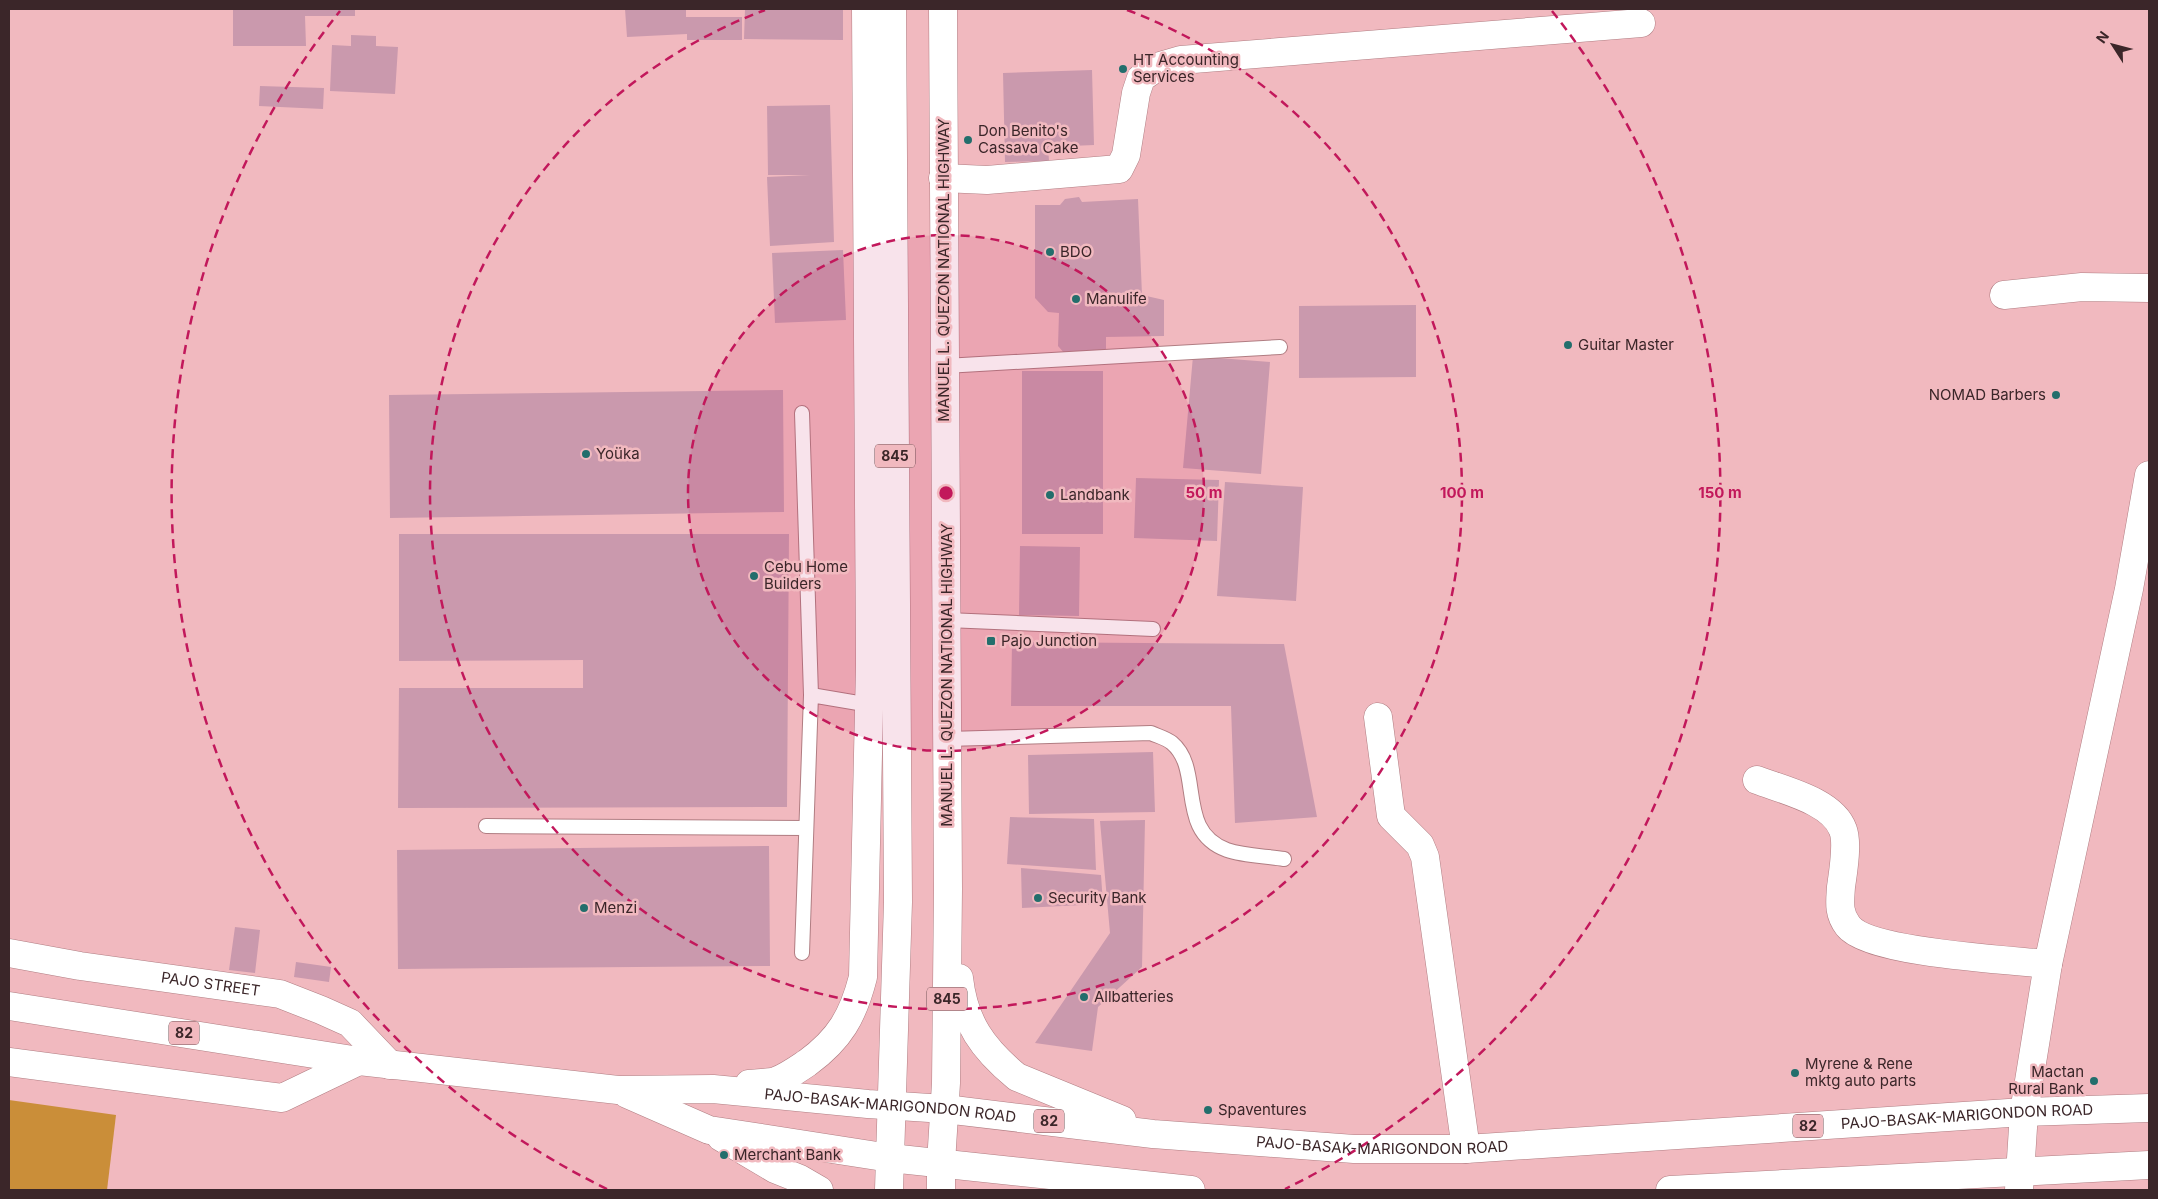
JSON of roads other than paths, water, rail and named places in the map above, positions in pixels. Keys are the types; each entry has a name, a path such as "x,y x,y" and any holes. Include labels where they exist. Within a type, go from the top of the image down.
{"main road":[{"path":"713,1089 777,1081 797,1070 835,1039 852,1011 860,987 864,966 870,705 866,9"},
{"name":"845","path":"889,1190 898,902 892,9"},
{"name":"MANUEL L. QUEZON NATIONAL HIGHWAY","path":"941,1190 948,889 943,9"},
{"path":"943,178 987,180 1119,169 1126,155 1136,93 1141,78 1157,67 1181,60 1640,23"},
{"path":"2004,294 2082,286 2149,288"},
{"path":"2020,1181 2024,1112 2048,964 2129,589 2149,475"},
{"path":"1378,717 1391,816 1420,846 1425,857 1466,1149"},
{"path":"1757,780 1810,800 1832,813 1843,830 1844,860 1839,908 1849,927 1866,938 1908,948 2048,964"},
{"path":"948,889 959,986 964,1009 975,1032 987,1050 1017,1077 1153,1134"},
{"name":"PAJO STREET","path":"9,953 80,966 280,994 350,1023 390,1065"},
{"name":"82","path":"9,1006 359,1061"},
{"path":"9,1062 282,1098 359,1061"},
{"name":"PAJO-BASAK-MARIGONDON ROAD","path":"359,1061 618,1090 713,1089 944,1109 1153,1134 1354,1148 1466,1149 2024,1112 2149,1108"},
{"name":"PAJO-BASAK-MARIGONDON ROAD","path":"618,1090 709,1130 890,1158 1191,1190"},
{"path":"709,1130 775,1169 800,1179 819,1190"},
{"path":"1670,1190 2020,1181 2149,1165"},
{"path":"1068,1190 1100,1179"}],"lane":[{"path":"945,366 1280,346"},
{"path":"802,413 811,695 802,953"},
{"path":"947,620 1153,629"},
{"path":"811,695 870,705"},
{"path":"947,739 1151,733 1171,742 1183,756 1196,823 1211,842 1228,850 1284,859"},
{"path":"486,826 806,828"}],"place":[{"name":"HT Accounting Services","path":"1123,69"},
{"name":"Don Benito's Cassava Cake","path":"968,140"},
{"name":"BDO","path":"1050,252"},
{"name":"Manulife","path":"1076,299"},
{"name":"Guitar Master","path":"1568,345"},
{"name":"NOMAD Barbers","path":"2056,395"},
{"name":"Yoüka","path":"586,454"},
{"name":"Landbank","path":"1050,495"},
{"name":"Cebu Home Builders","path":"754,576"},
{"name":"Pajo Junction","path":"991,641"},
{"name":"Security Bank","path":"1038,898"},
{"name":"Menzi","path":"584,908"},
{"name":"Allbatteries","path":"1084,997"},
{"name":"Myrene & Rene mktg auto parts","path":"1795,1073"},
{"name":"Mactan Rural Bank","path":"2094,1081"},
{"name":"Spaventures","path":"1208,1110"},
{"name":"Merchant Bank","path":"724,1155"}]}
